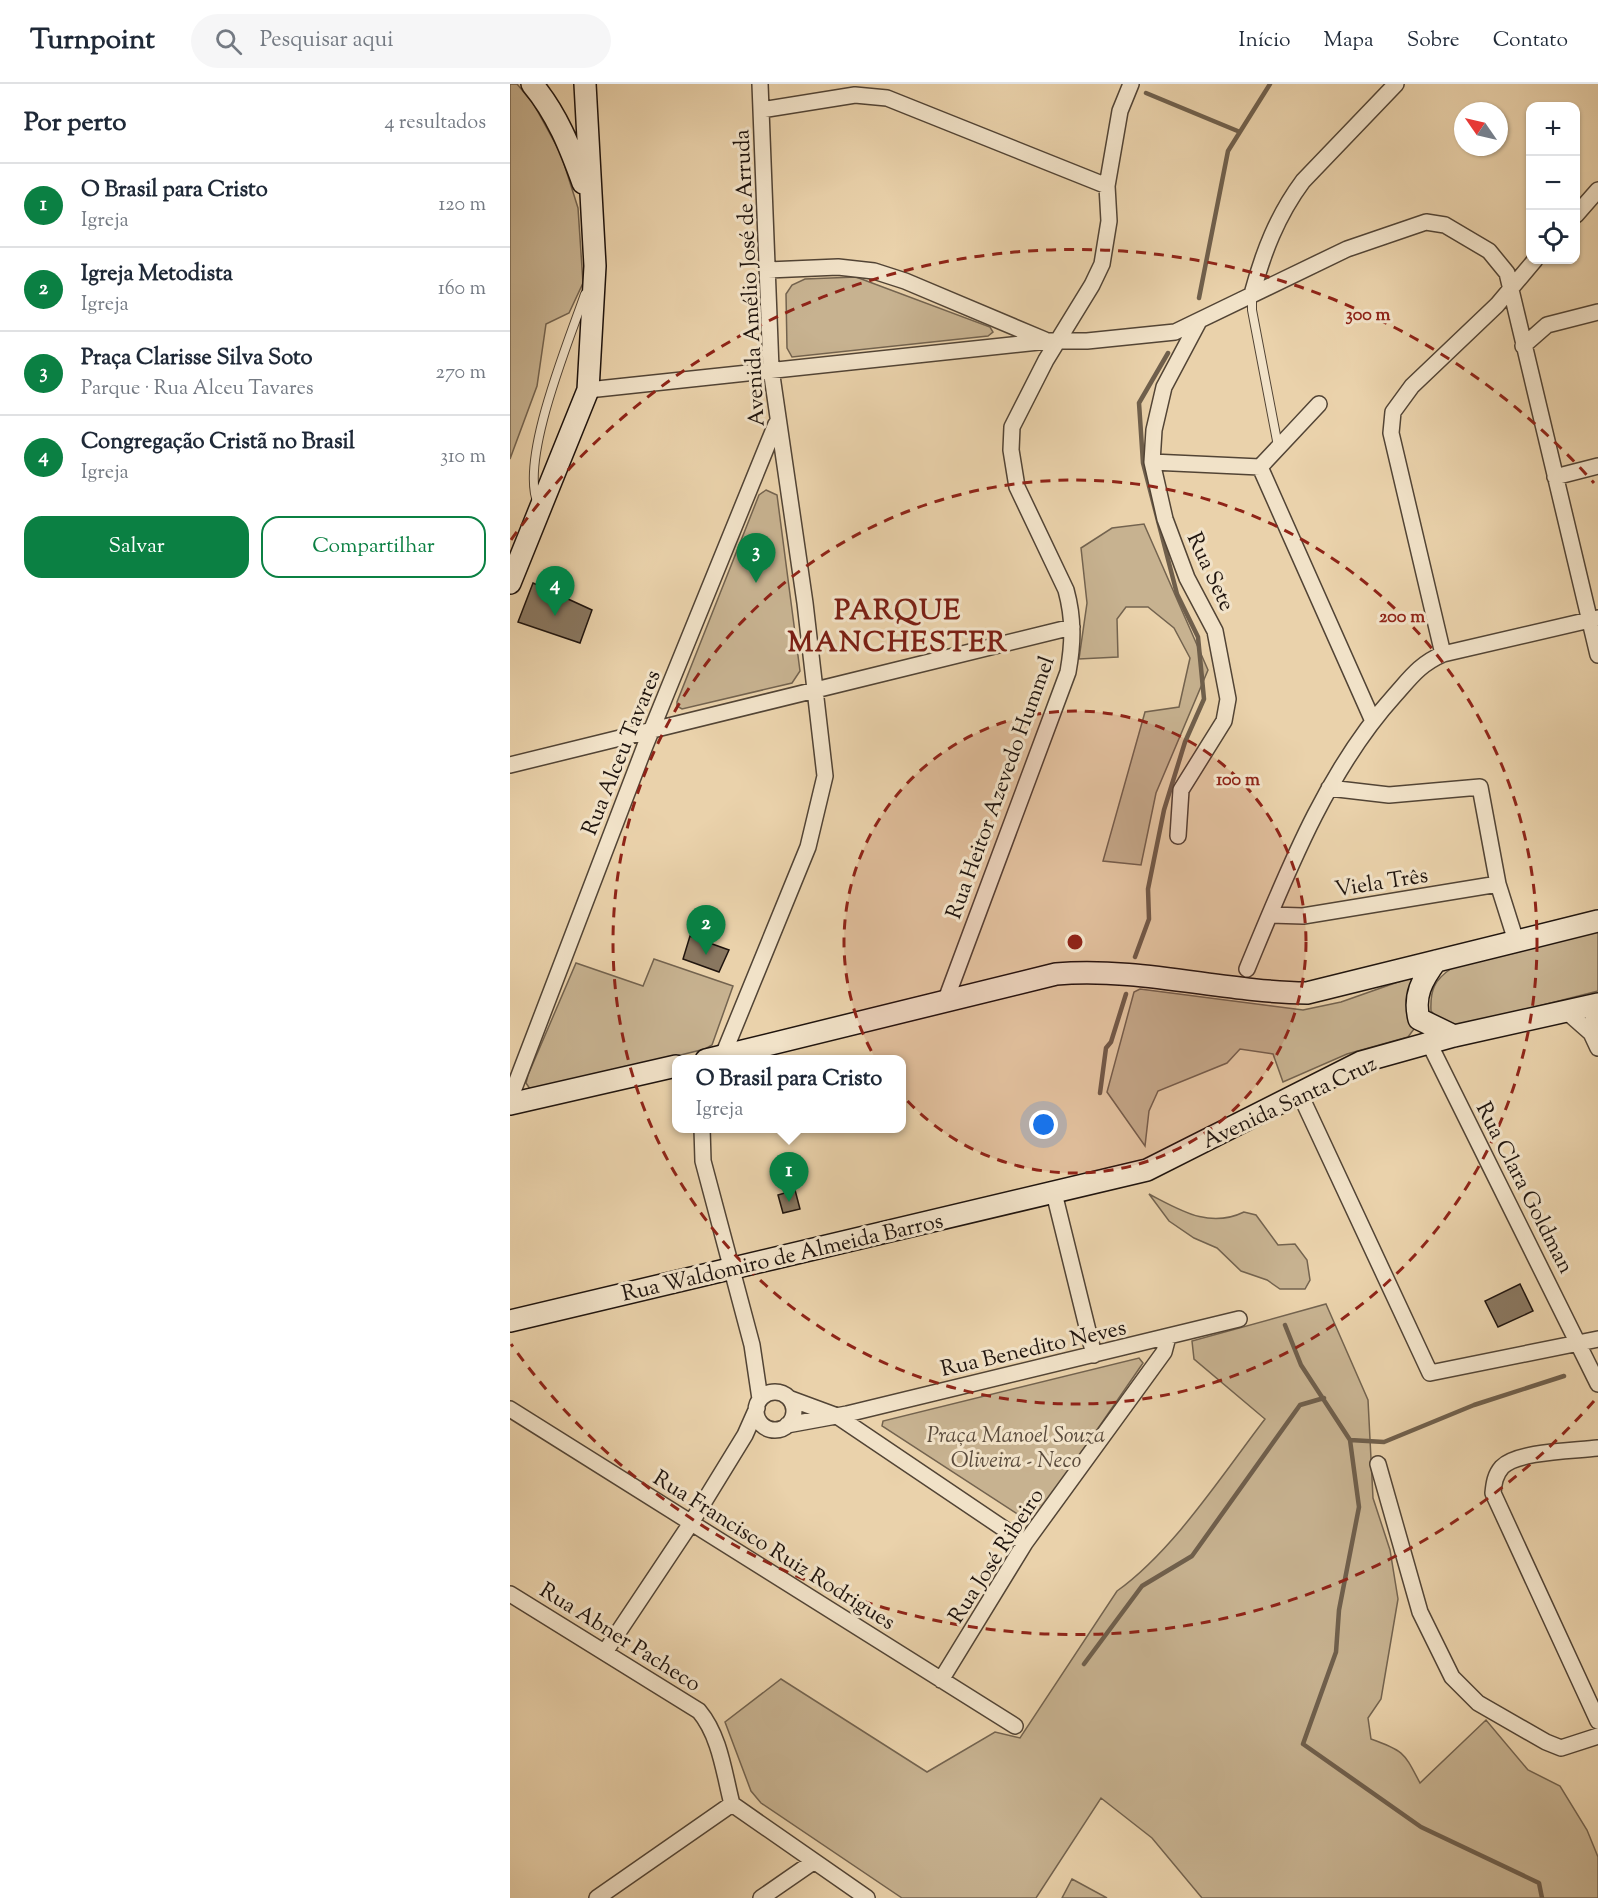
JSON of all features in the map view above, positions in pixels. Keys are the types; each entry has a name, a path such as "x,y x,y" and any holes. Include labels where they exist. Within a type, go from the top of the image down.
{"main road":[{"path":"532,84 549,105 566,136 591,203"},
{"path":"510,583 588,390 595,266 585,84"},
{"path":"728,1055 1056,974 1087,972 1151,976 1254,990 1307,993 1598,921"},
{"path":"1429,1043 1416,1008 1418,992 1436,962"},
{"name":"Avenida Santa Cruz","path":"1054,1193 1147,1170 1361,1062 1454,1036 1596,1004"},
{"path":"1419,1019 1454,1036"},
{"path":"510,1104 672,1067"},
{"name":"Rua Waldomiro de Almeida Barros","path":"510,1321 1054,1193"}],"street":[{"name":"Avenida Amélio José de Arruda","path":"717,1055 808,847 825,776 805,603 777,423 771,369 760,84"},
{"name":"Rua Heitor Azevedo Hummel","path":"945,1002 1068,672 1073,645 1066,590 1017,487 1011,450 1012,427 1046,360 1052,342 1073,317 1102,264 1109,221 1107,186 1120,111 1131,84"},
{"path":"1252,294 1263,252 1290,199 1303,181 1396,84"},
{"path":"761,110 855,95 887,98 1107,186"},
{"path":"1580,210 1598,190"},
{"path":"588,390 1018,344 1087,341 1175,332 1198,323 1252,294 1347,249 1426,222 1445,225 1489,251 1507,273 1555,477 1594,620 1598,655"},
{"path":"1443,654 1391,433 1393,412 1412,386 1511,289 1532,264"},
{"path":"768,270 838,267 874,271 905,281 1052,342"},
{"path":"1515,307 1522,316 1532,322 1556,321 1598,312"},
{"path":"1073,317 1072,332 1077,338 1087,341"},
{"path":"1523,346 1539,330 1556,321"},
{"path":"1005,323 1016,337 1018,344 1046,360"},
{"name":"Rua Sete","path":"1178,836 1181,790 1224,721 1228,699 1215,631 1187,578 1165,519 1152,462 1154,430 1164,387 1198,323"},
{"path":"1152,462 1260,467 1319,404"},
{"name":"Rua Alceu Tavares","path":"510,1099 652,732 777,423"},
{"path":"1555,477 1598,466"},
{"path":"1260,467 1372,719"},
{"path":"1246,969 1329,788 1348,753 1372,719 1423,663 1443,654 1594,620"},
{"path":"510,765 652,732 1072,627"},
{"path":"1329,788 1389,795 1480,787 1498,884 1516,941"},
{"name":"Viela Três","path":"1270,915 1302,916 1498,884"},
{"path":"1591,1033 1596,1004"},
{"path":"1566,1011 1591,1033 1598,1048"},
{"name":"Rua Clara Goldman","path":"1429,1043 1598,1384"},
{"path":"1299,1092 1430,1373 1598,1339"},
{"path":"702,1133 703,1161 757,1364 758,1419 772,1430"},
{"path":"1054,1193 1094,1356"},
{"name":"Rua Benedito Neves","path":"788,1425 837,1416 1094,1356 1239,1319"},
{"name":"Rua José Ribeiro","path":"941,1680 1025,1543 1164,1352 1168,1337"},
{"path":"604,1652 691,1523 732,1456 758,1403 775,1392 837,1416 1025,1543"},
{"path":"732,1456 761,1431 788,1425 794,1416 790,1399"},
{"name":"Rua Francisco Ruiz Rodrigues","path":"510,1409 1015,1726"},
{"path":"1598,1448 1515,1458 1502,1467 1494,1478 1495,1502 1598,1720"},
{"path":"1378,1464 1420,1612 1452,1677 1478,1703 1546,1742 1561,1748 1598,1736"},
{"name":"Rua Abner Pacheco","path":"510,1594 699,1711 708,1722 722,1762 732,1804"},
{"path":"597,1898 732,1804 867,1898"},
{"path":"761,1898 813,1862"}],"lane":[{"path":"541,511 534,494 533,472 537,444 564,355 595,266"},
{"path":"1252,294 1251,310 1278,448"}],"green space":[{"path":"510,84 517,84 533,103 561,154 578,208 583,283 569,313 546,324 537,386 510,459"},
{"path":"856,277 990,327 993,332 988,336 792,357 787,348 786,294 792,285 805,279"},
{"path":"766,490 777,495 800,671 792,683 682,709 677,706 677,702 759,495"},
{"path":"1144,524 1208,670 1156,793 1141,865 1103,861 1145,712 1179,707 1190,658 1174,628 1148,607 1126,607 1117,619 1118,657 1079,659 1087,603 1081,548 1112,528"},
{"path":"1598,932 1598,991 1464,1025 1443,1024 1431,1011 1434,986 1452,968"},
{"path":"654,959 733,986 712,1045 705,1049 672,1055 672,1057 542,1089 530,1089 526,1083 528,1075 576,963 643,986"},
{"path":"1415,976 1408,1013 1414,1029 1408,1037 1347,1054 1283,1082 1273,1054 1240,1049 1227,1063 1158,1091 1149,1111 1145,1146 1107,1092 1134,992 1140,989 1303,1010 1341,1002"},
{"path":"1149,1194 1183,1211 1207,1218 1219,1219 1244,1212 1256,1215 1278,1245 1295,1244 1307,1260 1310,1280 1305,1289 1280,1289 1267,1280 1241,1271 1217,1248 1194,1238 1169,1221"},
{"path":"1326,1304 1368,1400 1373,1498 1390,1550 1398,1599 1381,1699 1368,1718 1371,1739 1402,1754 1420,1783 1486,1720 1528,1770 1560,1786 1587,1830 1598,1857 1598,1898 1202,1898 1152,1838 1101,1798 1036,1898 902,1898 761,1803 751,1791 725,1722 781,1679 927,1772 995,1732 1020,1738 1117,1591 1158,1555 1178,1533 1265,1419 1194,1359 1192,1341"},
{"name":"Praça Manoel Souza Oliveira - Neco","path":"1139,1358 1143,1363 1037,1517 1031,1520 1025,1519 882,1426 883,1421"},
{"path":"1072,1879 1107,1898 1062,1898"}],"building":[{"path":"533,583 592,610 580,643 518,622"},
{"path":"690,936 729,950 719,972 683,959"},
{"path":"795,1190 800,1209 783,1213 778,1195"},
{"path":"1520,1284 1533,1311 1498,1327 1485,1301"}],"waterway":[{"path":"1199,298 1228,151 1270,84"},
{"path":"1146,93 1240,132"},
{"path":"1135,957 1149,919 1148,889 1164,810 1185,742 1204,699 1198,637 1177,594 1143,463 1139,403 1168,353"},
{"path":"1100,1093 1106,1048 1111,1042 1126,994"},
{"path":"1285,1325 1301,1365 1350,1440 1359,1507 1339,1610 1336,1652 1303,1744 1421,1827 1539,1883 1542,1898"},
{"path":"1350,1440 1384,1442 1474,1405 1564,1376"},
{"path":"1084,1664 1142,1586 1192,1556 1300,1405 1324,1398"}],"place":[{"name":"Praça Clarisse Silva Soto","path":"756,583"},
{"name":"Congregação Cristã no Brasil","path":"555,616"},
{"name":"Igreja Metodista","path":"706,955"},
{"name":"O Brasil para Cristo","path":"789,1202"}],"district":[{"name":"PARQUE MANCHESTER","path":"898,625"}]}
